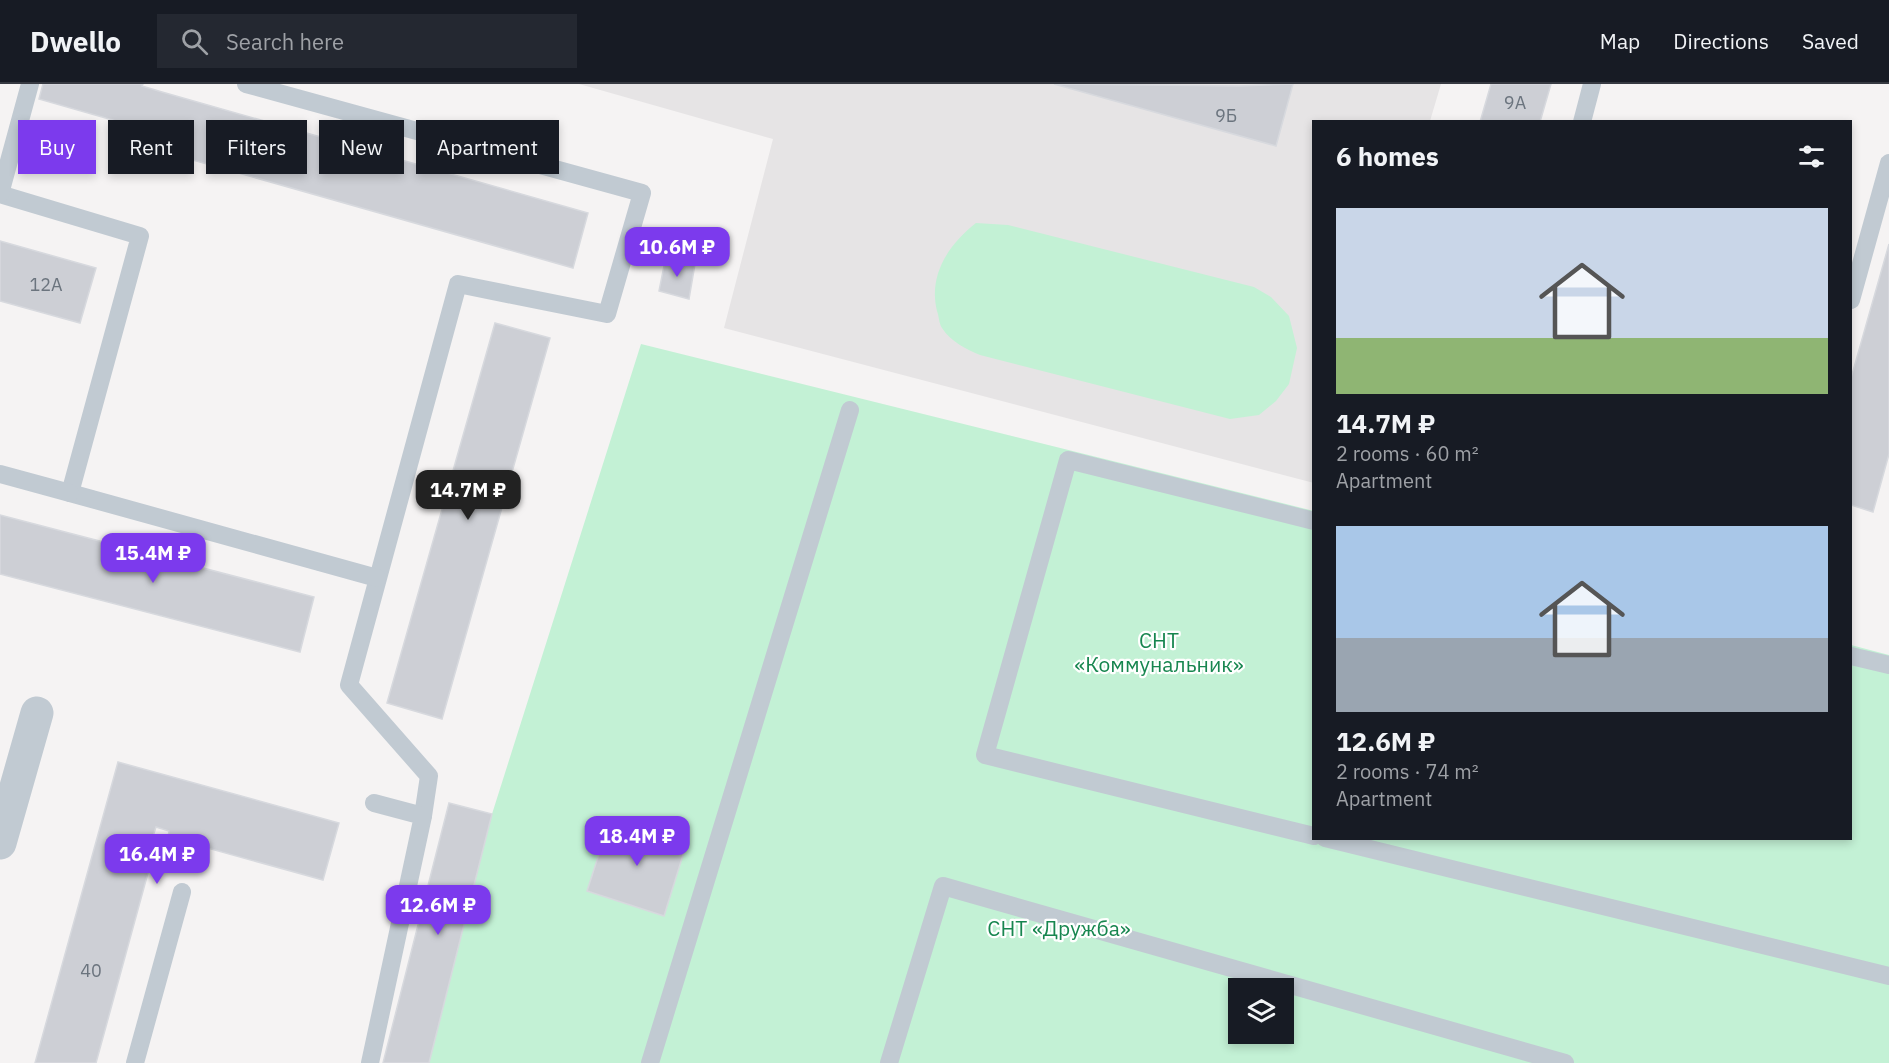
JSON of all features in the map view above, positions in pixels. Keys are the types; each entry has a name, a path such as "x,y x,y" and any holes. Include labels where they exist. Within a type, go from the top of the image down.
{"street":[{"path":"0,843 37,713"}],"lane":[{"path":"30,84 0,194 140,236 70,493"},
{"path":"246,84 642,193 607,314 458,284 349,685 429,776 423,816 370,1063"},
{"path":"1583,120 1592,84"},
{"path":"1852,296 1889,163"},
{"path":"651,1063 850,410"},
{"path":"1312,521 1068,460 985,755 1312,836"},
{"path":"0,474 377,578"},
{"path":"1852,656 1889,665"},
{"path":"374,803 423,816"},
{"path":"1333,840 1889,976"},
{"path":"889,1063 943,886 1565,1063"},
{"path":"135,1063 182,892"}],"shaded area":[{"path":"579,84 1441,84 1430,120 1312,120 1312,482 724,328 773,139"}],"green space":[{"path":"976,223 1008,225 1254,287 1271,297 1289,316 1297,348 1289,384 1276,401 1259,415 1230,419 980,355 969,350 954,341 941,326 935,298 938,273 943,261 957,241"},
{"path":"641,344 1312,511 1312,840 1852,840 1852,645 1889,655 1889,1063 429,1063 492,814"}],"building":[{"path":"43,84 143,84 142,86 261,120 206,120 206,164 194,160 194,120 112,120 39,99"},
{"path":"1054,84 1239,86 1293,84 1276,146"},
{"path":"1491,84 1551,84 1541,120 1481,120"},
{"path":"307,133 319,137 319,174 404,174 404,161 416,164 416,174 451,174 588,213 573,268 242,174 307,174"},
{"path":"0,241 96,268 80,323 0,301"},
{"path":"1889,244 1889,454 1873,512 1852,505 1852,374"},
{"path":"666,256 695,264 689,299 659,291"},
{"path":"495,323 550,338 442,719 387,703"},
{"path":"0,515 314,597 300,652 0,574"},
{"path":"118,762 339,823 323,880 168,837 169,831 156,827 149,849 154,851 96,1063 35,1063"},
{"path":"449,803 492,814 429,1063 383,1063"},
{"path":"611,817 687,842 664,916 587,891"}],"park label":[{"name":"СНТ «Коммунальник»","path":"1159,653"},
{"name":"СНТ «Дружба»","path":"1059,929"}]}
